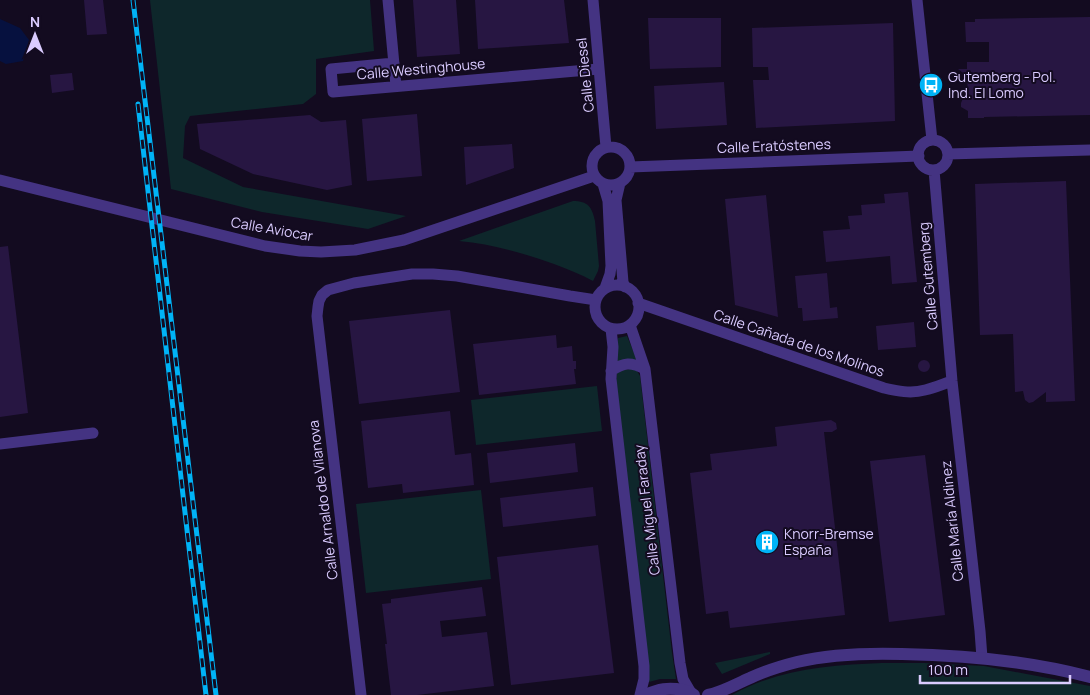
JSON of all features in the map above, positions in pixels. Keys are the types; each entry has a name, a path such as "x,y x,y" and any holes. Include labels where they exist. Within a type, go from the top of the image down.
{"street":[{"path":"388,0 396,86"},
{"name":"Calle Diesel","path":"593,0 606,147"},
{"path":"917,0 932,140"},
{"name":"Calle Westinghouse","path":"394,63 330,69 333,92 598,69"},
{"path":"932,140 941,143 948,154 948,159 943,166 934,170 924,167 919,156 923,145 932,140"},
{"path":"598,180 613,185 620,183 628,175 630,167 628,157 624,152 613,147 606,147 596,153 591,164 592,171 608,201 611,266 605,288 599,294 594,307 595,314 604,326 618,330 630,326 637,316 638,303 636,296 625,287 616,285 605,288"},
{"path":"948,154 1090,150"},
{"name":"Calle Eratóstenes","path":"630,167 919,156"},
{"name":"Calle Gutemberg","path":"934,170 952,381"},
{"name":"Calle Aviocar","path":"0,180 265,246 321,252 356,250 404,240 598,180"},
{"path":"620,183 616,200 625,287"},
{"name":"Calle Arnaldo de Vilanova","path":"361,695 317,316 319,301 322,295 336,287 354,283 412,274 433,274 457,276 596,300"},
{"name":"Calle Cañada de los Molinos","path":"638,303 884,388 914,392 952,381"},
{"name":"Calle Miguel Faraday","path":"630,326 645,369 680,663 683,679 692,693"},
{"name":"Calle Miguel Faraday","path":"611,329 613,347 611,379 644,666 644,679 640,695"},
{"path":"611,372 618,366 625,364 632,364 645,369"},
{"name":"Calle María Aldinez","path":"952,381 982,658"},
{"path":"0,444 93,433"},
{"path":"708,695 715,694 781,666 821,657 923,654 982,658 1046,667 1090,677"},
{"path":"645,695 664,688 673,688 692,693"}],"green space":[{"path":"150,0 370,0 374,51 316,59 316,94 303,104 190,116 185,126 183,158 243,187 406,216 368,229 262,212 171,189"},
{"path":"573,201 586,204 594,216 599,266 593,281 554,264 519,253 483,244 459,241"},
{"path":"627,336 637,360 615,363 618,338"},
{"path":"632,369 637,371 640,376 676,679 660,679 649,682 616,381 617,373"},
{"path":"597,386 602,431 476,445 471,400"},
{"path":"481,490 491,579 366,593 356,504"},
{"path":"770,652 770,654 722,674 715,663"},
{"path":"882,663 984,666 1090,686 1090,695 732,695 767,679 786,674 824,667"}],"shaded area":[{"path":"0,19 20,28 29,40 23,61 6,64 0,61"}],"building":[{"path":"84,0 103,0 107,34 87,35"},
{"path":"413,0 456,0 460,54 417,57"},
{"path":"475,0 564,0 569,43 478,49"},
{"path":"1090,17 1090,115 968,118 968,111 961,107 964,96 968,95 967,76 958,69 967,69 967,62 989,62 989,42 966,42 965,22 975,22 975,19"},
{"path":"648,18 721,18 721,67 650,69"},
{"path":"893,23 895,121 756,128 753,80 769,80 768,67 753,67 752,28"},
{"path":"72,73 74,90 52,93 50,75"},
{"path":"724,82 727,125 656,129 654,86"},
{"path":"417,114 422,176 367,181 362,119"},
{"path":"310,115 321,122 346,120 352,185 327,190 253,174 200,149 197,124"},
{"path":"512,144 514,168 466,185 464,147"},
{"path":"1066,181 1075,401 1046,402 1046,392 1029,403 1025,400 1023,391 1015,392 1013,334 980,335 975,184"},
{"path":"908,192 917,282 892,284 890,256 826,262 823,231 850,229 848,216 862,215 861,205 885,203 884,194"},
{"path":"766,195 778,317 735,305 725,199"},
{"path":"8,246 28,413 0,417 0,247"},
{"path":"827,273 830,308 837,307 838,318 803,321 802,308 798,308 795,276"},
{"path":"450,310 460,392 359,404 349,321"},
{"path":"914,322 916,347 878,350 876,326"},
{"path":"556,335 557,348 572,346 573,361 576,361 576,369 574,369 576,384 479,395 473,344"},
{"path":"922,360 926,360 930,366 926,372 922,372 918,368 918,364"},
{"path":"450,411 455,455 471,453 474,485 403,493 402,484 368,488 361,421"},
{"name":"Knorr-Bremse España","path":"831,420 836,423 837,429 832,432 824,432 845,615 730,628 728,611 706,614 690,473 712,470 710,454 777,446 775,427"},
{"path":"575,443 578,472 490,483 487,453"},
{"path":"925,455 945,615 889,622 870,461"},
{"path":"593,487 596,516 503,527 500,498"},
{"path":"598,545 614,673 511,685 497,557"},
{"path":"482,587 486,616 440,621 442,637 487,632 494,686 417,695 391,695 382,604 391,603 391,599"}],"railway":[{"path":"133,0 216,695"},
{"path":"138,104 206,695"}],"place":[{"name":"Gutemberg - Pol. Ind. El Lomo","path":"931,85"},
{"name":"Knorr-Bremse España","path":"767,542"}]}
